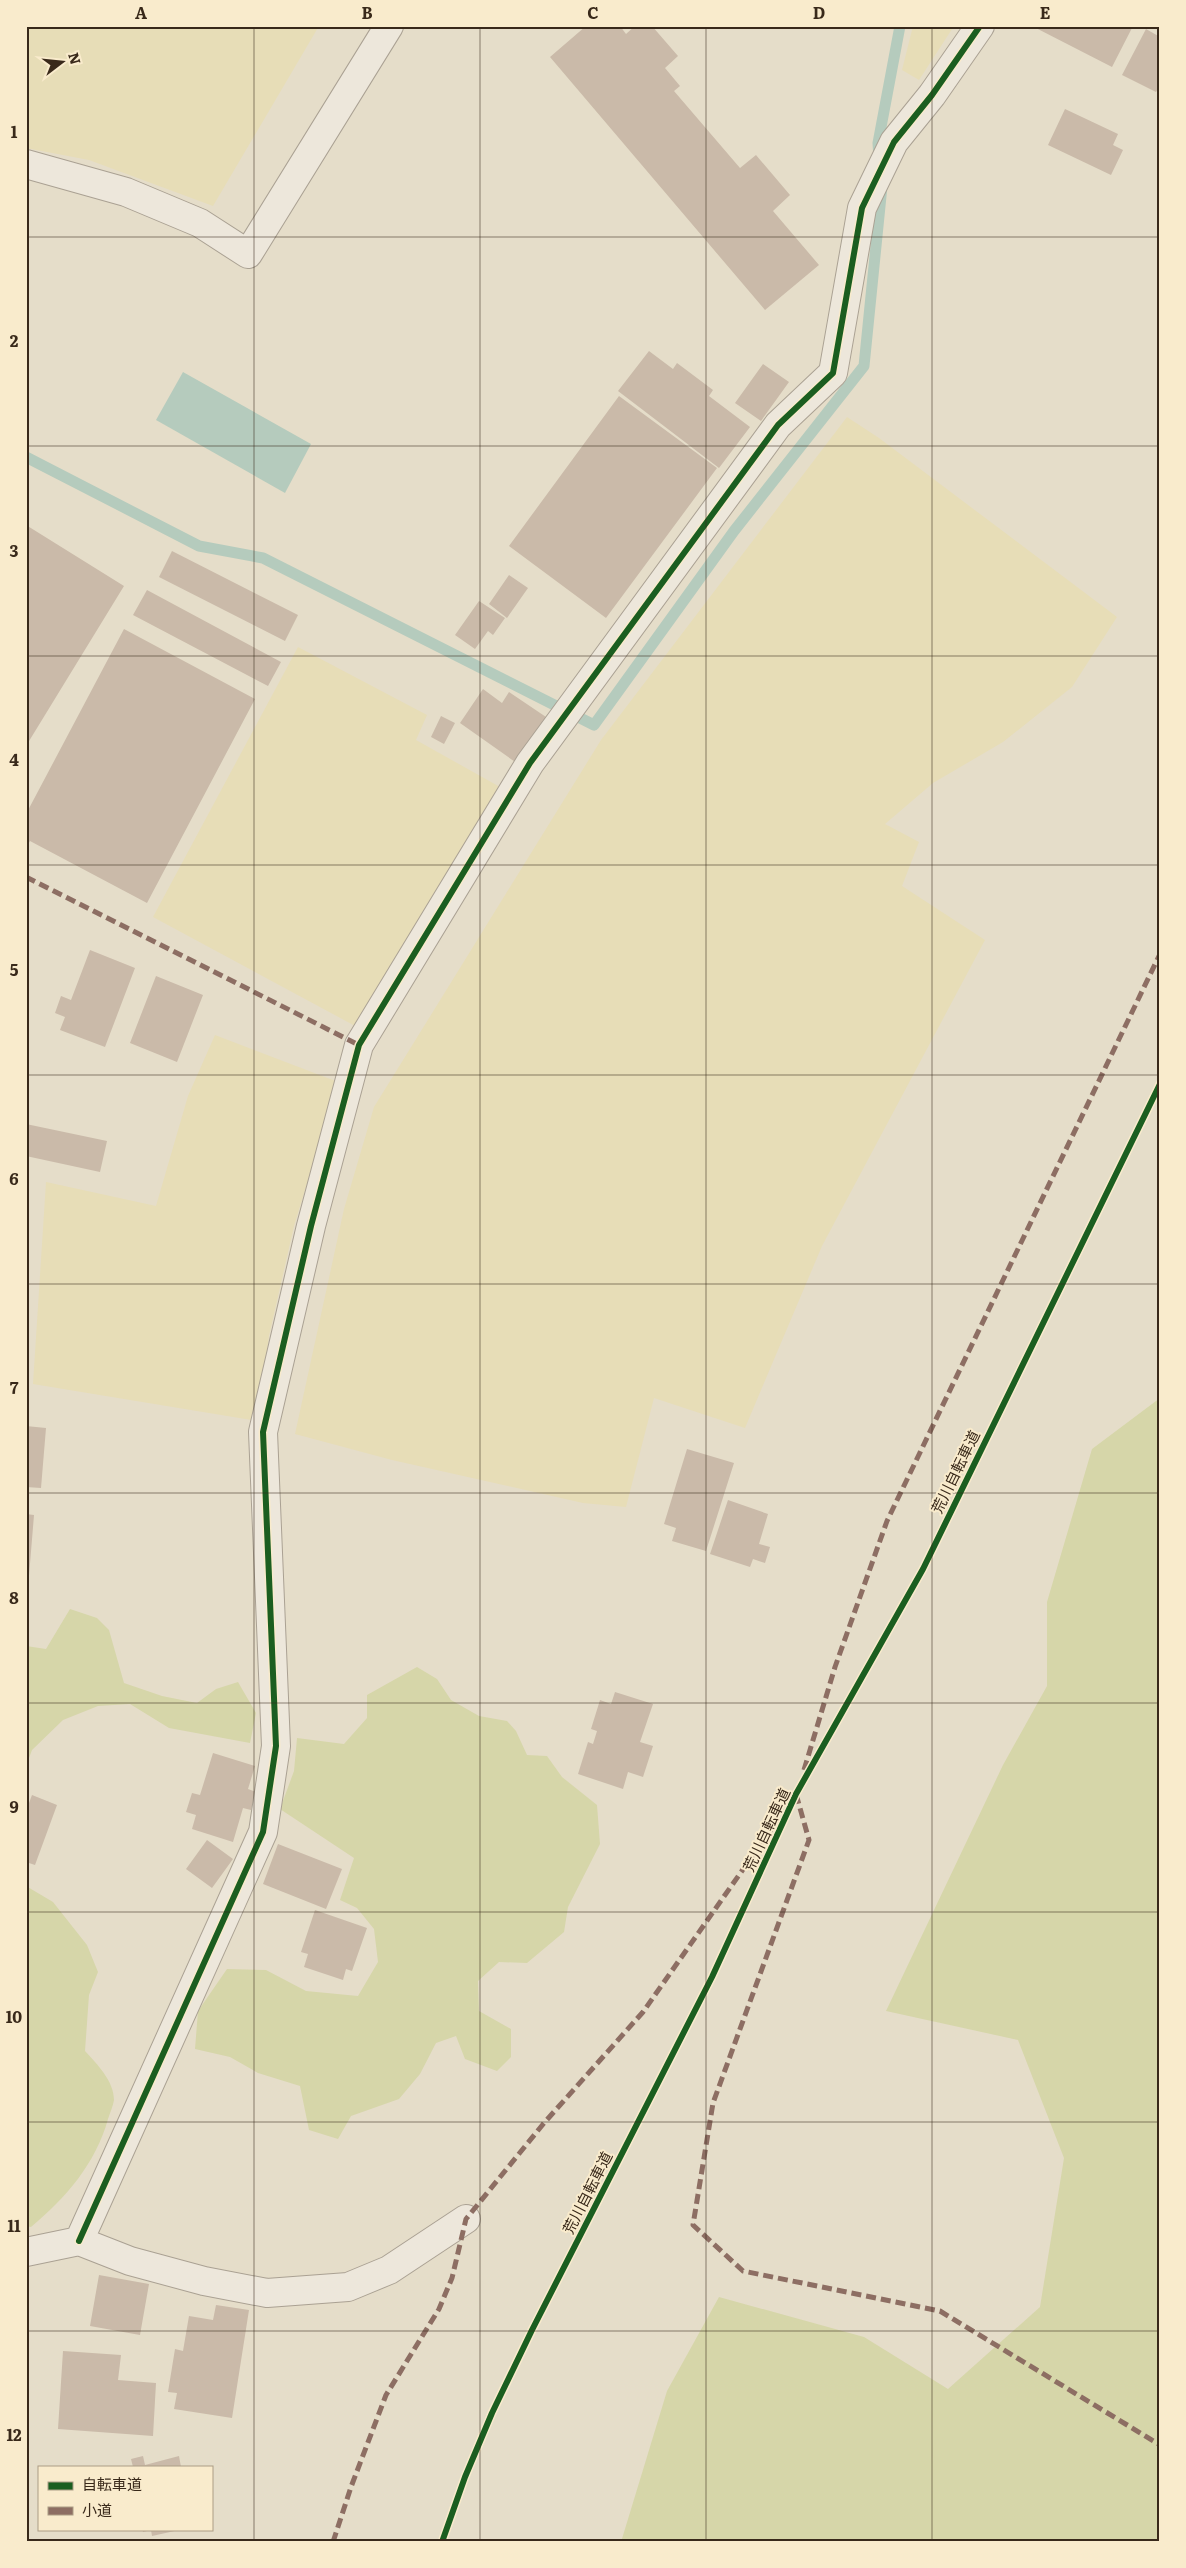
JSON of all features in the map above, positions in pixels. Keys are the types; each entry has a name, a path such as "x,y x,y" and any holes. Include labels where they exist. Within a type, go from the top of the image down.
{"street":[{"path":"26,164 126,192 200,223 248,254 389,26"},
{"path":"79,2241 263,1832 276,1746 263,1432 311,1226 359,1045 530,763 778,425 834,373 862,208 894,142 932,95 980,26"},
{"path":"26,2252 79,2241 130,2261 204,2281 267,2293 348,2287 389,2270 466,2219"}],"shaded area":[{"path":"26,26 319,26 213,206 89,160 26,148"},
{"path":"913,26 954,26 919,80 902,70"},
{"path":"183,372 311,444 285,493 156,420"},
{"path":"847,417 879,438 1117,617 1072,687 1003,742 933,783 885,824 919,842 902,886 985,940 822,1246 745,1428 654,1398 626,1507 583,1503 392,1460 295,1434 344,1209 374,1107 601,740"},
{"path":"298,647 427,715 416,740 500,787 357,1027 153,917"},
{"path":"215,1035 338,1082 294,1226 269,1336 258,1421 33,1384 46,1182 156,1206 188,1096"}],"green space":[{"path":"1160,1398 1160,2542 621,2542 667,2391 719,2297 864,2337 948,2389 1040,2307 1064,2158 1018,2040 886,2011 1003,1765 1047,1686 1047,1602 1092,1449"},
{"path":"70,1609 97,1618 109,1630 124,1683 162,1696 197,1703 216,1689 238,1682 256,1713 250,1743 169,1728 130,1704 98,1706 63,1720 32,1750 26,1766 26,1646 46,1649"},
{"path":"417,1667 437,1679 451,1700 479,1716 507,1721 516,1731 527,1755 547,1756 562,1777 597,1805 600,1844 568,1907 564,1932 527,1963 499,1962 478,1981 479,2011 511,2029 511,2057 497,2071 465,2059 456,2036 436,2043 420,2074 399,2099 351,2116 338,2139 309,2130 300,2086 258,2073 230,2057 195,2049 198,2011 227,1969 266,1970 306,1991 358,1996 378,1962 374,1929 357,1908 340,1900 354,1858 280,1809 294,1771 297,1738 344,1744 367,1718 367,1695"},
{"path":"26,1886 53,1902 87,1945 98,1972 89,1995 85,2051 108,2080 114,2100 103,2135 88,2165 68,2192 31,2227 26,2226"}],"building":[{"path":"586,26 620,26 626,34 635,26 652,26 678,56 665,68 680,86 674,91 740,168 756,155 790,195 773,211 819,265 765,310 550,57"},
{"path":"1032,26 1133,26 1112,67"},
{"path":"1146,29 1160,37 1160,85 1156,92 1122,75"},
{"path":"1065,109 1118,134 1113,145 1123,150 1111,175 1048,145"},
{"path":"649,351 673,369 677,363 713,390 709,396 750,427 719,468 618,391"},
{"path":"763,364 789,382 761,421 735,403"},
{"path":"619,396 717,468 606,618 509,546"},
{"path":"26,525 124,586 26,746"},
{"path":"172,551 298,615 285,641 159,577"},
{"path":"509,575 528,588 507,618 489,604"},
{"path":"147,590 281,662 268,686 133,615"},
{"path":"479,601 505,618 493,635 488,631 475,649 455,635"},
{"path":"124,629 255,699 147,903 30,841 26,848 26,814"},
{"path":"483,689 502,703 509,692 549,719 518,764 460,723"},
{"path":"441,716 455,723 444,744 431,737"},
{"path":"90,950 135,968 105,1047 60,1030 65,1017 55,1013 61,996 71,1000"},
{"path":"156,976 203,995 177,1062 130,1043"},
{"path":"26,1124 107,1141 100,1172 26,1156"},
{"path":"26,1426 46,1428 41,1488 26,1487"},
{"path":"687,1449 734,1463 706,1551 672,1541 676,1528 664,1524"},
{"path":"728,1500 768,1514 759,1544 770,1547 765,1563 753,1559 750,1567 710,1554"},
{"path":"26,1514 34,1515 28,1588 26,1587"},
{"path":"26,1610 29,1610 28,1629 26,1629"},
{"path":"615,1692 653,1704 640,1742 653,1746 643,1777 628,1772 623,1789 578,1774 588,1742 593,1744 597,1731 591,1729 600,1700 611,1704"},
{"path":"213,1753 255,1766 248,1789 256,1792 251,1810 243,1808 233,1842 192,1829 196,1815 186,1812 192,1793 200,1795"},
{"path":"32,1795 57,1805 35,1865 26,1862 26,1811"},
{"path":"207,1840 233,1859 212,1888 186,1869"},
{"path":"278,1844 342,1869 326,1909 263,1884"},
{"path":"315,1910 367,1928 352,1971 346,1969 343,1980 304,1967 308,1954 301,1952"},
{"path":"99,2275 149,2284 140,2335 90,2326"},
{"path":"216,2305 249,2310 232,2418 174,2409 177,2393 168,2392 175,2349 183,2351 189,2316 213,2320"},
{"path":"63,2351 121,2355 118,2380 156,2383 153,2436 58,2429"},
{"path":"143,2456 145,2465 179,2456 181,2466 133,2466 131,2459"},
{"path":"151,2530 179,2530 152,2536"}],"waterway":[{"path":"879,160 878,143 900,26"},
{"path":"26,457 199,546 263,558 594,725 734,531 864,366 882,186"}],"marked path":[{"path":"26,877 359,1045"},
{"path":"804,1770 835,1667 887,1521 1160,954"},
{"path":"796,1794 809,1840 713,2103 693,2225 743,2271 940,2311 1160,2445"},
{"path":"333,2542 351,2487 386,2395 439,2309 452,2278 466,2219 544,2123 643,2012 779,1818"}],"cycle path":[{"path":"79,2241 263,1832 276,1746 263,1432 311,1226 359,1045 530,763 778,425 833,373 862,208 894,142 932,95 980,26"},
{"name":"荒川自転車道","path":"442,2542 465,2477 492,2413 532,2330 712,1977 796,1794 923,1569 1160,1084"}]}
